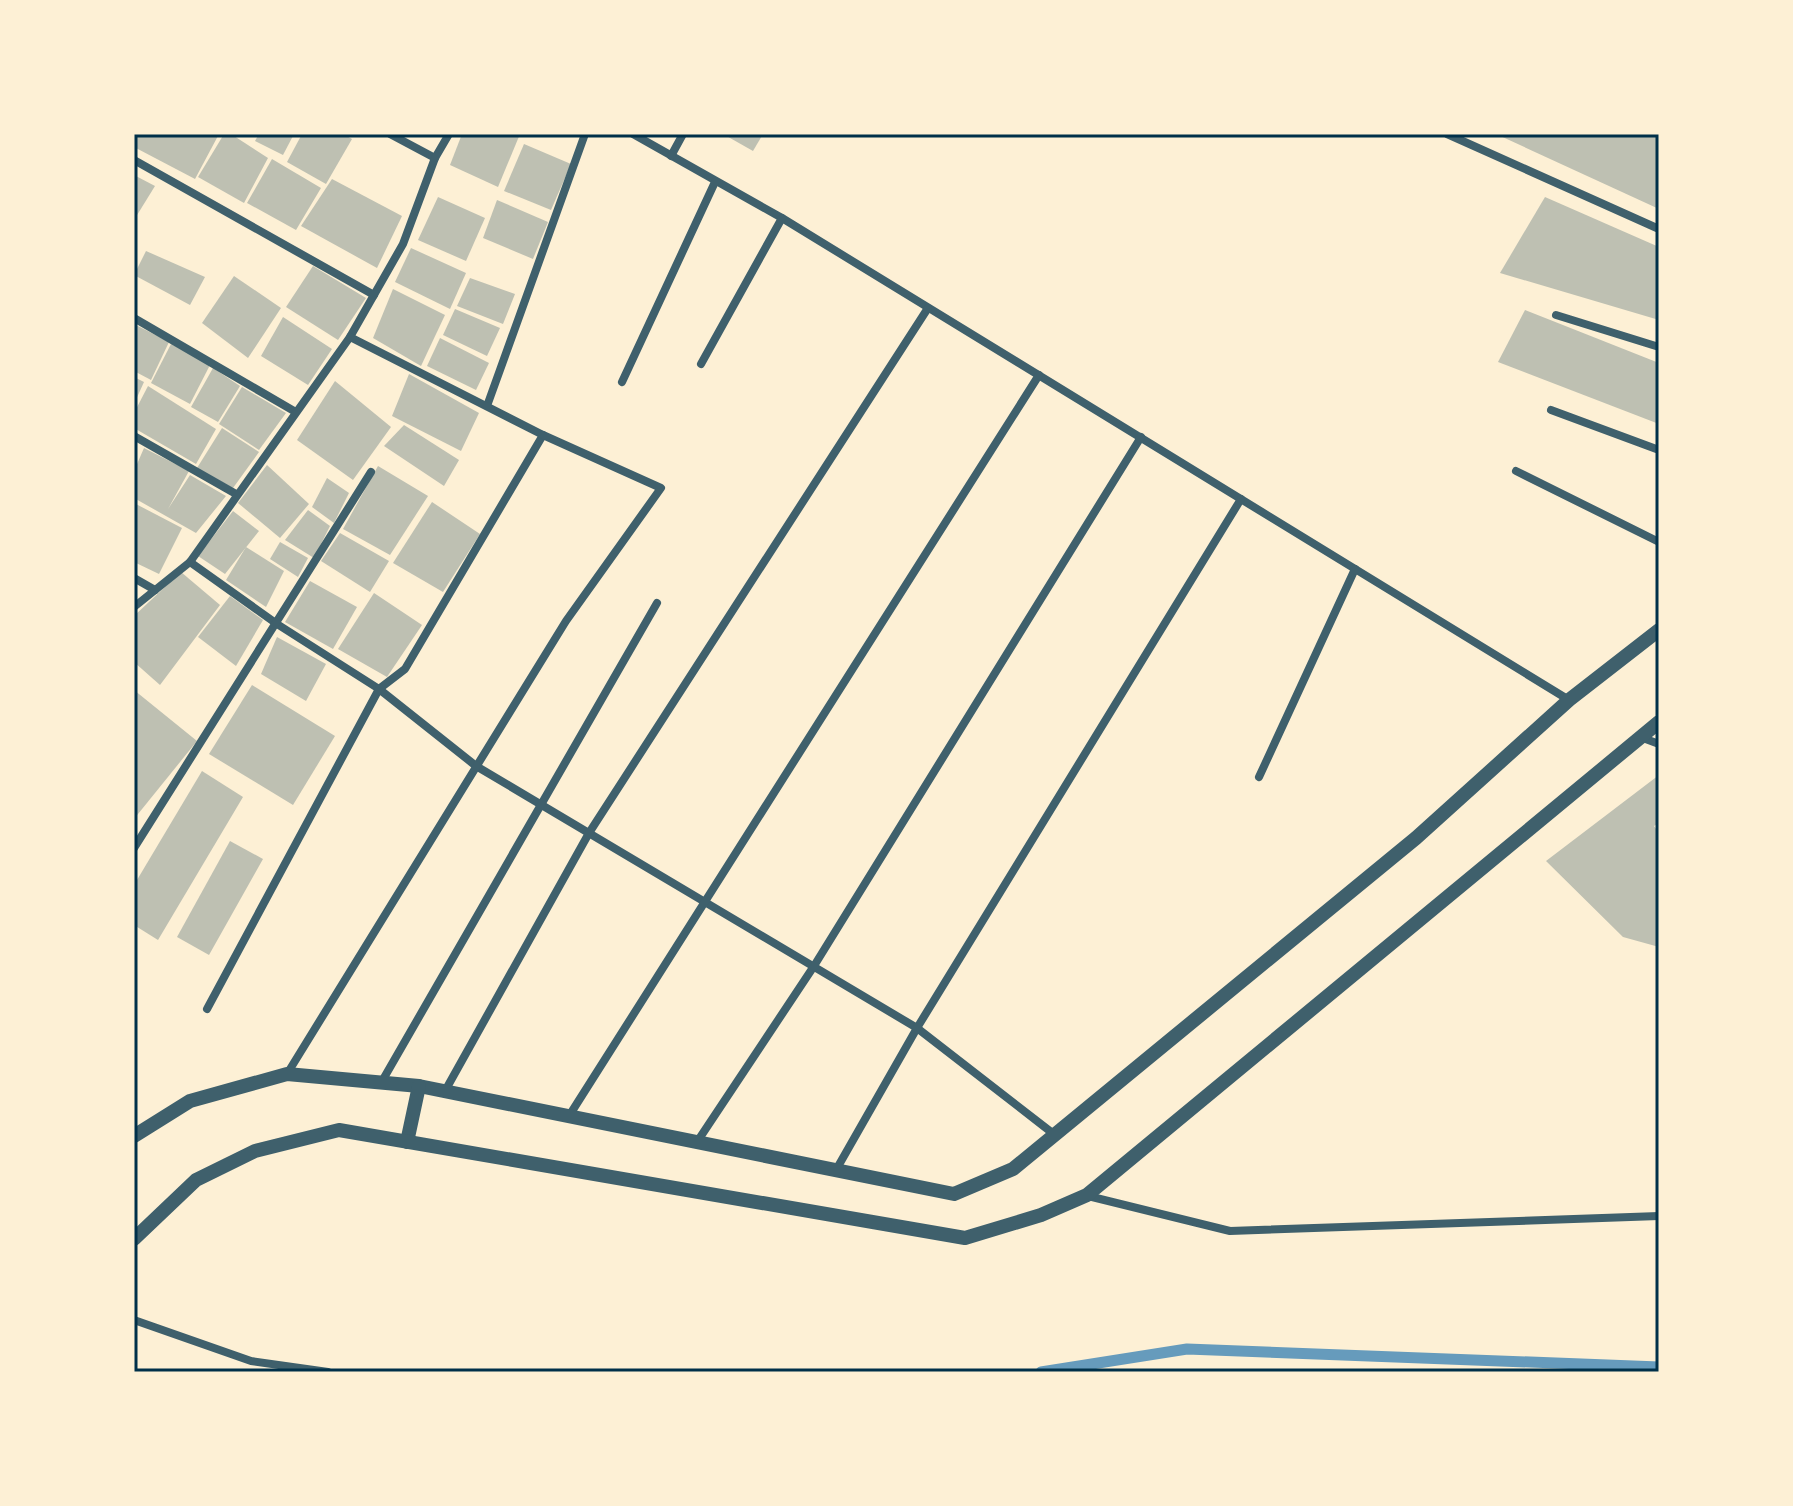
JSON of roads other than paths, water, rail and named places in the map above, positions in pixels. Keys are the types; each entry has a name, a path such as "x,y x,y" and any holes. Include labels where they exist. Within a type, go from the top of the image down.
{"street":[{"path":"390,134 435,158"},
{"path":"134,607 190,562 294,411 350,337 403,244 435,158 449,134"},
{"path":"487,406 585,134"},
{"path":"633,134 782,218 1569,700"},
{"path":"671,156 683,134"},
{"path":"1447,134 1659,229"},
{"path":"134,160 374,295"},
{"path":"622,382 715,182"},
{"path":"701,364 782,218"},
{"path":"445,1091 589,833 928,308"},
{"path":"1556,315 1659,347"},
{"path":"134,318 294,411"},
{"path":"287,1074 566,621 661,488 543,435 350,337"},
{"path":"569,1116 1039,375"},
{"path":"1551,410 1659,450"},
{"path":"207,1009 379,689 405,669 543,435"},
{"path":"134,436 236,494"},
{"path":"697,1142 814,966 1141,437"},
{"path":"1516,471 1659,542"},
{"path":"134,848 371,472"},
{"path":"836,1170 917,1028 1241,499"},
{"path":"190,562 277,624 379,689 476,766 917,1028 1055,1135"},
{"path":"1259,777 1355,569"},
{"path":"134,578 155,590"},
{"path":"381,1083 657,603"},
{"path":"134,1136 190,1101 287,1074 419,1086 954,1194 1013,1169 1416,838 1569,700 1659,630"},
{"path":"134,1239 196,1180 255,1151 339,1130 965,1238 1041,1215 1087,1195 1659,722"},
{"path":"1643,738 1659,744"},
{"path":"407,1142 419,1086"},
{"path":"1087,1195 1230,1231 1659,1216"},
{"path":"134,1320 251,1361 328,1372"}],"waterway":[{"path":"1041,1372 1187,1349 1659,1367"}]}
